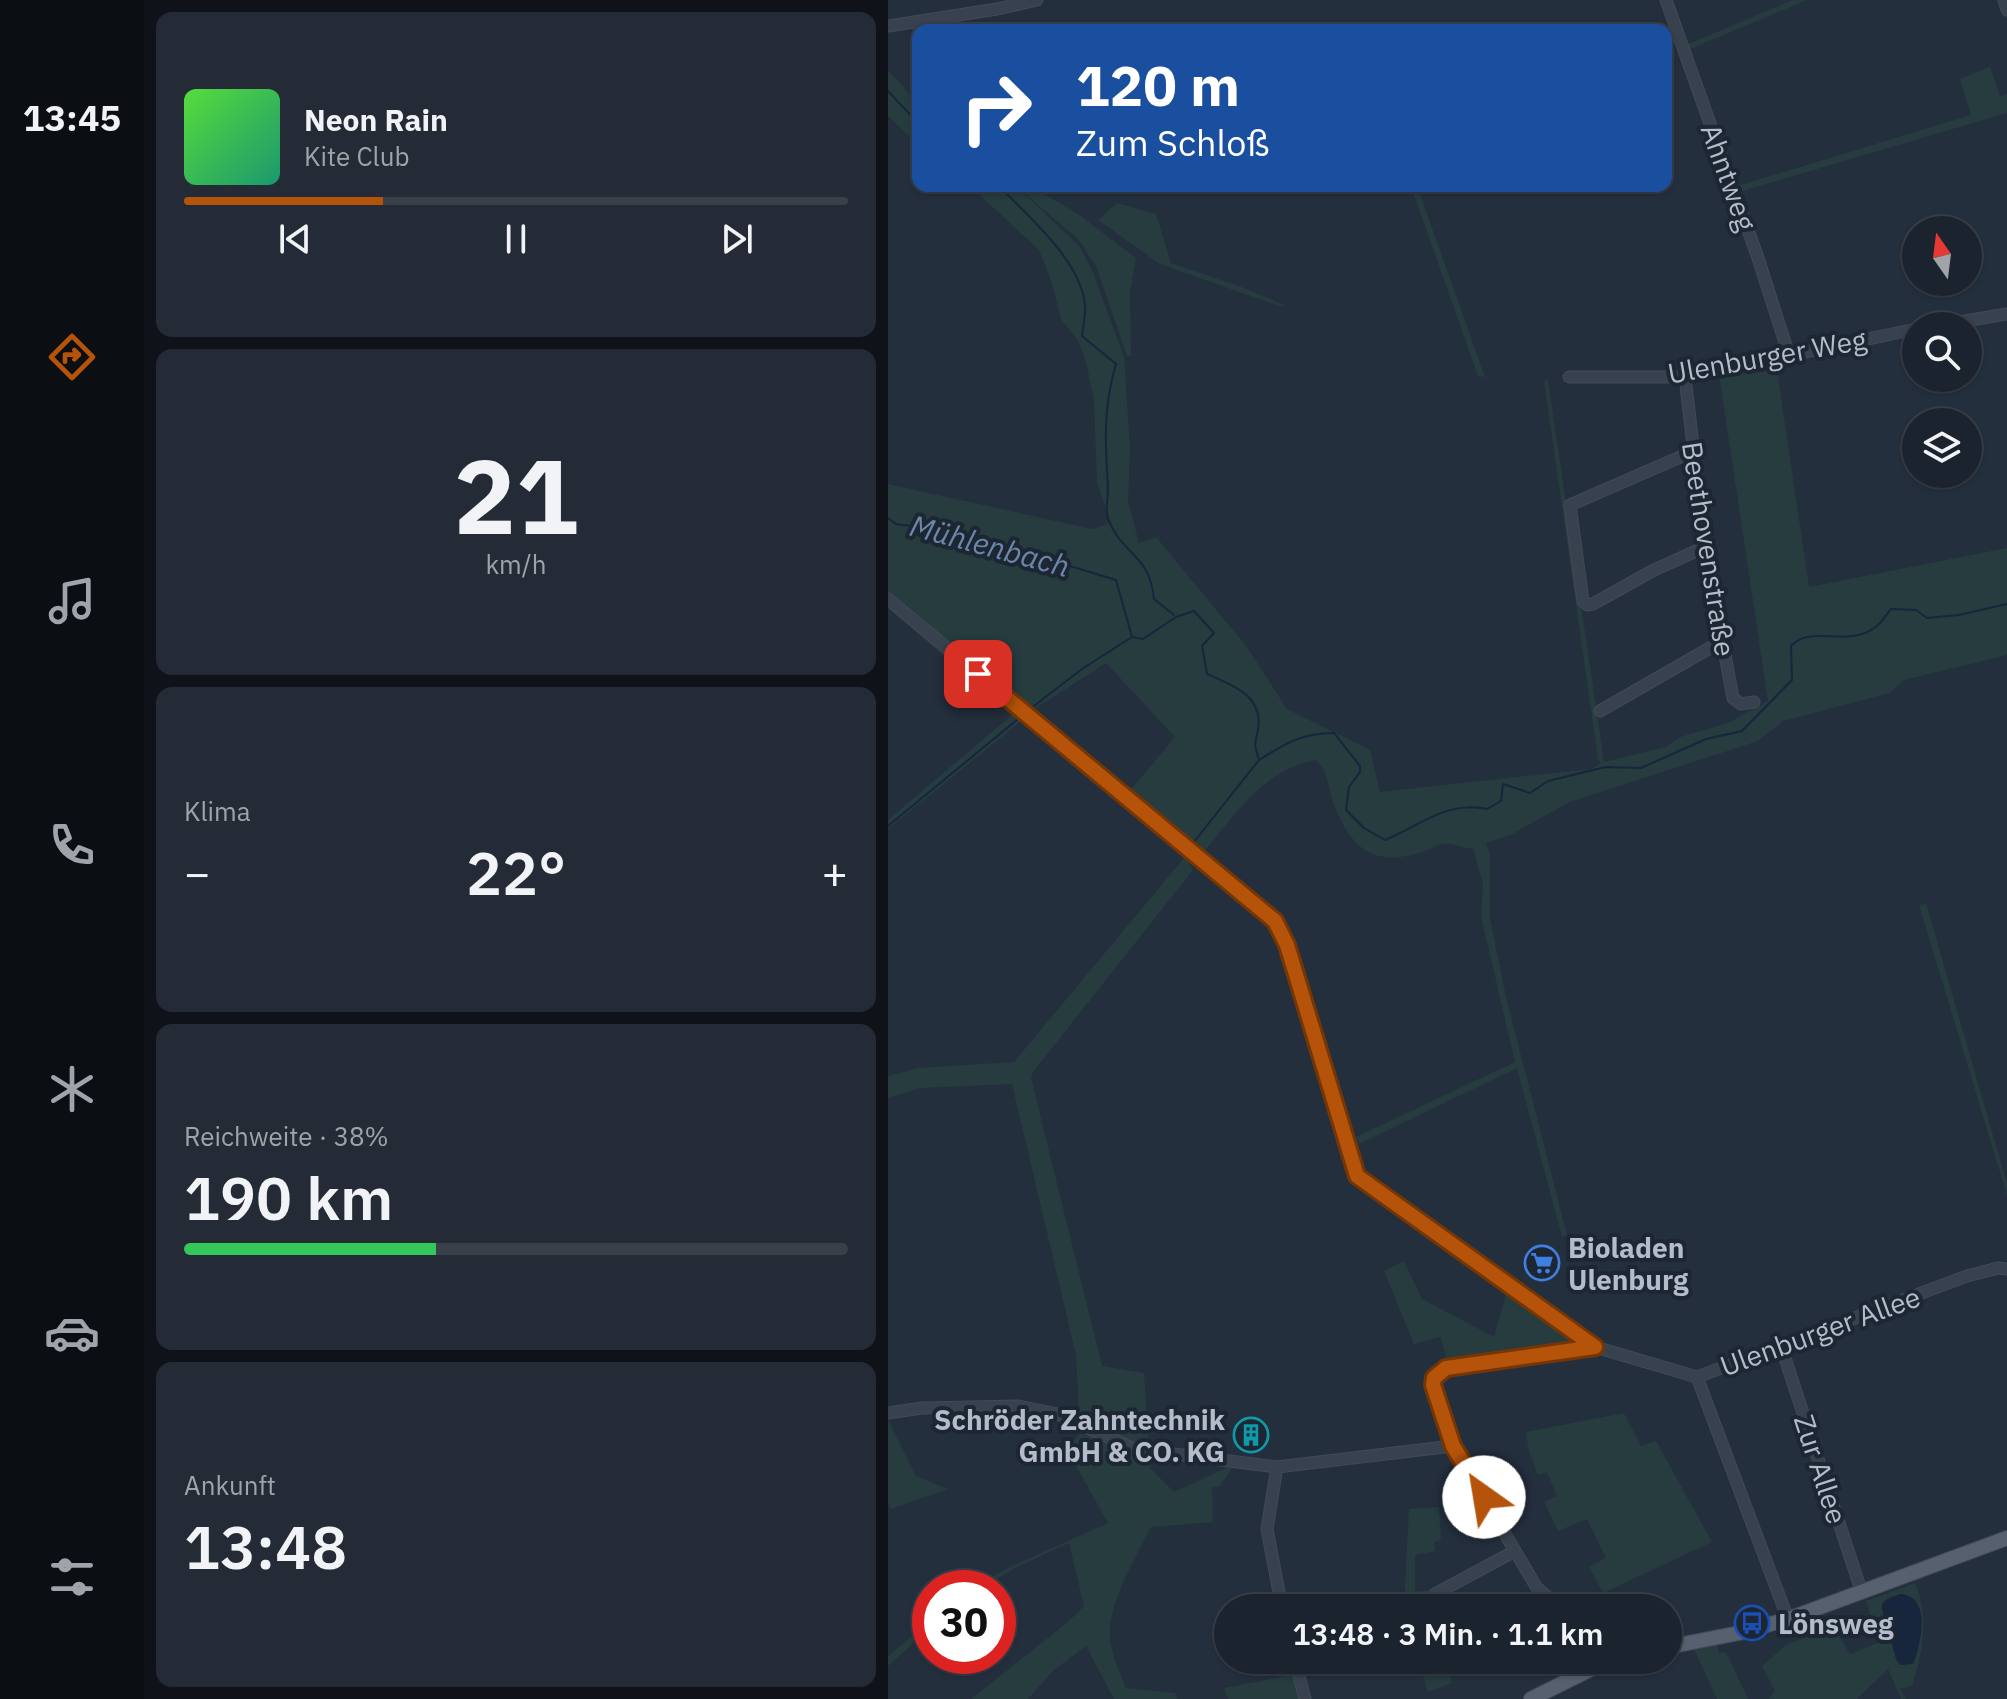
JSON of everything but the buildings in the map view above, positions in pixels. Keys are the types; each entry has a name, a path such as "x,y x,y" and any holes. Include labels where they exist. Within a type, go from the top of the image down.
{"main road":[{"path":"1682,1644 1788,1619 2007,1538"},
{"path":"1531,1699 1581,1674"}],"street":[{"path":"888,26 1037,0"},
{"name":"Ahntweg","path":"1666,0 1758,258 1789,355"},
{"path":"2004,0 2007,8"},
{"path":"1982,318 2007,314"},
{"name":"Ulenburger Weg","path":"1569,377 1685,377 1902,332"},
{"name":"Beethovenstraße","path":"1685,377 1705,547 1733,698 1741,704 1754,702"},
{"path":"1694,451 1570,505 1583,601 1587,605 1705,547"},
{"name":"Ulenburger Allee","path":"888,599 1275,921 1287,945 1357,1176 1595,1347 1697,1377 1967,1276 1998,1268 2007,1269"},
{"path":"1600,711 1722,641"},
{"name":"Zur Allee","path":"1781,1346 1862,1593"},
{"path":"1544,1594 1537,1588 1453,1446 1433,1385 1437,1374 1446,1368 1595,1347"},
{"path":"1697,1377 1788,1619"},
{"path":"888,1413 922,1408 1018,1406 1058,1414 1134,1449 1277,1467 1453,1446"},
{"path":"1277,1467 1267,1529 1279,1594"},
{"path":"1435,1594 1515,1551"},
{"path":"1299,1674 1305,1699"}],"green space":[{"path":"1793,0 1807,0 1688,50 1686,45"},
{"path":"1990,67 2000,96 2007,94 2007,113 1736,193 1734,187 1971,115 1960,79"},
{"path":"888,70 912,96 912,139 888,116"},
{"path":"976,192 1022,192 1080,247 1092,270 1124,357 1130,447 1128,501 1139,543 1156,537 1247,647 1287,709 1370,750 1380,792 1591,769 1601,763 1544,381 1548,380 1604,762 1666,747 1680,737 1728,723 1768,701 1719,374 1776,363 1809,587 2007,548 2007,655 1904,680 1890,693 1783,721 1758,741 1570,802 1510,835 1486,843 1490,855 1490,918 1506,997 1567,1235 1562,1237 1517,1068 1359,1144 1356,1137 1515,1062 1481,916 1483,884 1473,848 1443,844 1408,856 1393,857 1368,852 1349,834 1341,821 1326,775 1316,760 1298,765 1266,783 1204,852 1194,845 1185,858 1193,870 1031,1078 1102,1366 1144,1373 1150,1468 1174,1492 1232,1468 1220,1486 1212,1487 1213,1522 1151,1527 1123,1582 1113,1610 1110,1640 1126,1688 1175,1693 1177,1699 1114,1699 1086,1646 1054,1670 1028,1699 971,1699 1002,1674 1016,1674 1016,1663 1084,1606 1069,1543 1011,1570 1005,1570 1108,1523 1066,1448 1080,1434 1076,1355 1012,1084 921,1088 888,1098 888,1076 918,1068 1014,1062 1184,858 1021,721 888,829 888,820 1012,715 888,608 888,484 1092,529 1111,523 1097,482 1094,402 1086,361 1078,341 1061,319 1039,250","holes":["1106,663 1175,737 1128,793 1031,711"]},
{"path":"1041,192 1078,214 1136,258 1130,292 1131,356 1127,356 1096,266 1078,239 1024,193"},
{"path":"1413,192 1419,192 1485,377 1478,376"},
{"path":"1117,203 1156,214 1171,263 1284,305 1279,306 1160,264 1098,220"},
{"path":"1926,903 2007,1184 2007,1195 1919,905"},
{"path":"1404,1261 1422,1299 1494,1337 1506,1294 1580,1346 1448,1366 1441,1337 1414,1344 1384,1271"},
{"path":"1624,1413 1641,1446 1656,1441 1712,1542 1603,1593 1589,1567 1606,1558 1587,1519 1558,1531 1544,1502 1557,1496 1547,1472 1538,1475 1526,1432"},
{"path":"888,1420 916,1476 948,1489 891,1509 888,1504"},
{"path":"1439,1507 1441,1540 1434,1542 1435,1551 1415,1555 1415,1591 1431,1590 1431,1594 1406,1594 1409,1509"},
{"path":"1915,1583 1922,1608 1923,1634 1912,1686 1900,1689 1906,1699 1901,1699 1888,1669 1857,1699 1768,1699 1775,1691 1762,1666 1786,1645 1833,1626 1850,1654 1879,1642 1866,1601"},
{"path":"912,1636 912,1644 888,1666 888,1656"},
{"path":"1717,1645 1719,1653 1726,1652 1748,1699 1717,1699 1694,1649"},
{"path":"1304,1674 1311,1699 1228,1699 1224,1688"},
{"path":"1422,1674 1450,1674 1452,1683 1428,1692"}],"water":[{"path":"1900,1594 1917,1603 1922,1622 1913,1664 1900,1665 1896,1659 1882,1609 1887,1599"}],"waterway":[{"path":"888,91 912,117"},
{"path":"1005,192 1064,256 1081,288 1085,309 1082,336 1116,364 1106,426 1107,516 1114,531 1147,573 1154,599 1174,615"},
{"name":"Mühlenbach","path":"888,518 896,524 943,530 952,542 974,545 988,542 1020,557 1029,557 1038,552 1048,554 1057,562 1116,580 1132,637 1143,639 1176,617 1194,611 1214,633 1202,646 1207,674 1244,693 1256,708 1259,718 1255,746 1259,760 1295,740 1334,733 1360,766 1360,772 1349,787 1346,810 1364,828 1385,840 1447,811 1473,807 1487,809 1501,801 1503,784 1530,793 1548,781 1605,767 1641,768 1706,739 1742,731 1792,680 1791,646 1799,640 1863,634 1879,624 1891,609 1916,610 1927,618 1959,615 2007,604"},
{"path":"1030,709 1082,669 1132,637"},
{"path":"888,826 1018,719"},
{"path":"1193,843 1259,760"}],"place":[{"name":"Bioladen Ulenburg","path":"1542,1263"},
{"name":"Schröder Zahntechnik GmbH & CO. KG","path":"1251,1435"},
{"name":"Lönsweg","path":"1752,1623"}],"route":[{"path":"978,674 1275,921 1287,945 1357,1176 1595,1347 1446,1368 1434,1378 1433,1385 1453,1446 1484,1497"}]}
